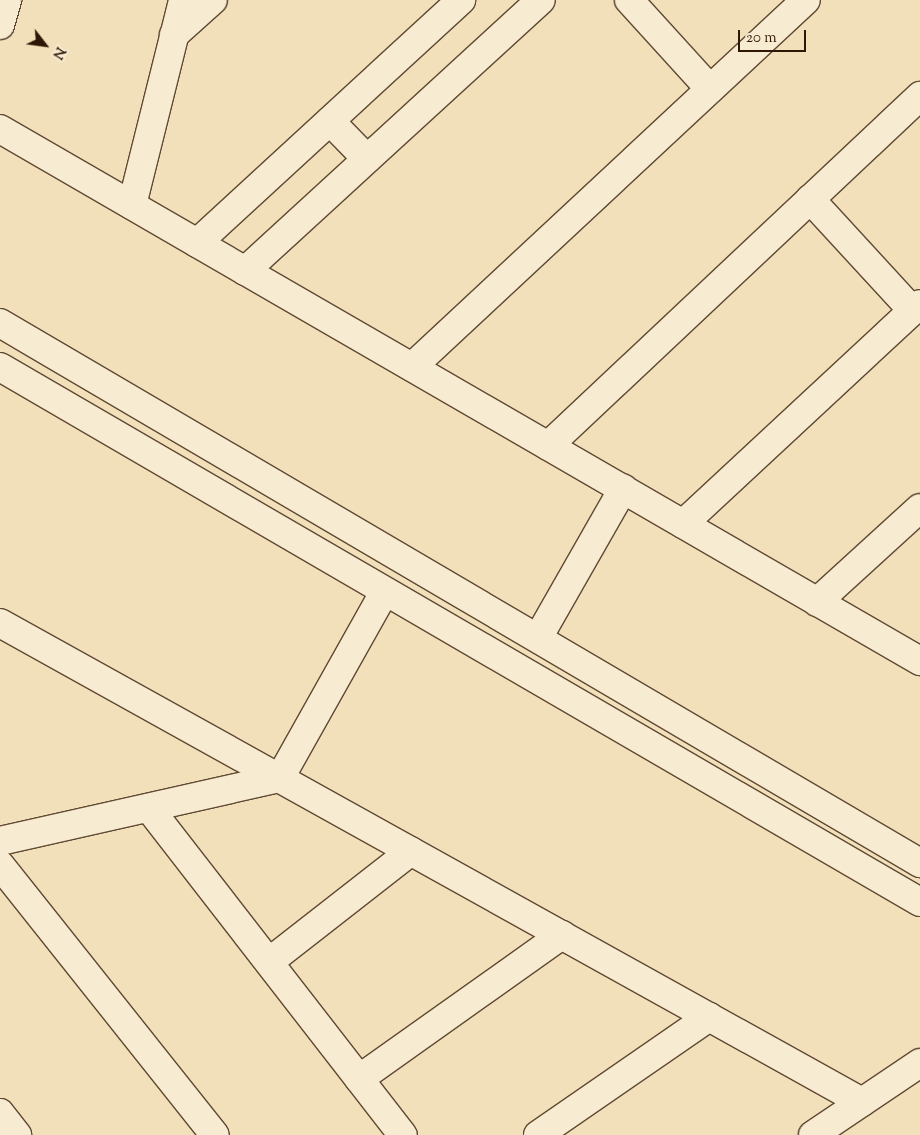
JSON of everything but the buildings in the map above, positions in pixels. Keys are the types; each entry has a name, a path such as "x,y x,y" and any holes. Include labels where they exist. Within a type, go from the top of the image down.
{"street":[{"path":"0,25 7,0"},
{"path":"132,205 183,0"},
{"path":"174,35 212,0"},
{"path":"197,243 460,0"},
{"path":"245,271 542,0"},
{"path":"629,0 710,89"},
{"path":"412,367 806,0"},
{"path":"548,446 920,96"},
{"path":"330,121 368,159"},
{"path":"0,129 920,661"},
{"path":"683,524 916,307 810,199"},
{"path":"0,323 920,862"},
{"path":"0,367 920,902"},
{"path":"538,638 623,489"},
{"path":"817,602 920,508"},
{"path":"0,841 280,778 385,591"},
{"path":"0,622 862,1102"},
{"path":"149,808 403,1135"},
{"path":"269,962 411,851"},
{"path":"0,864 215,1135"},
{"path":"359,1079 562,935"},
{"path":"538,1135 709,1017"},
{"path":"813,1135 920,1063"},
{"path":"0,1113 17,1135"}]}
